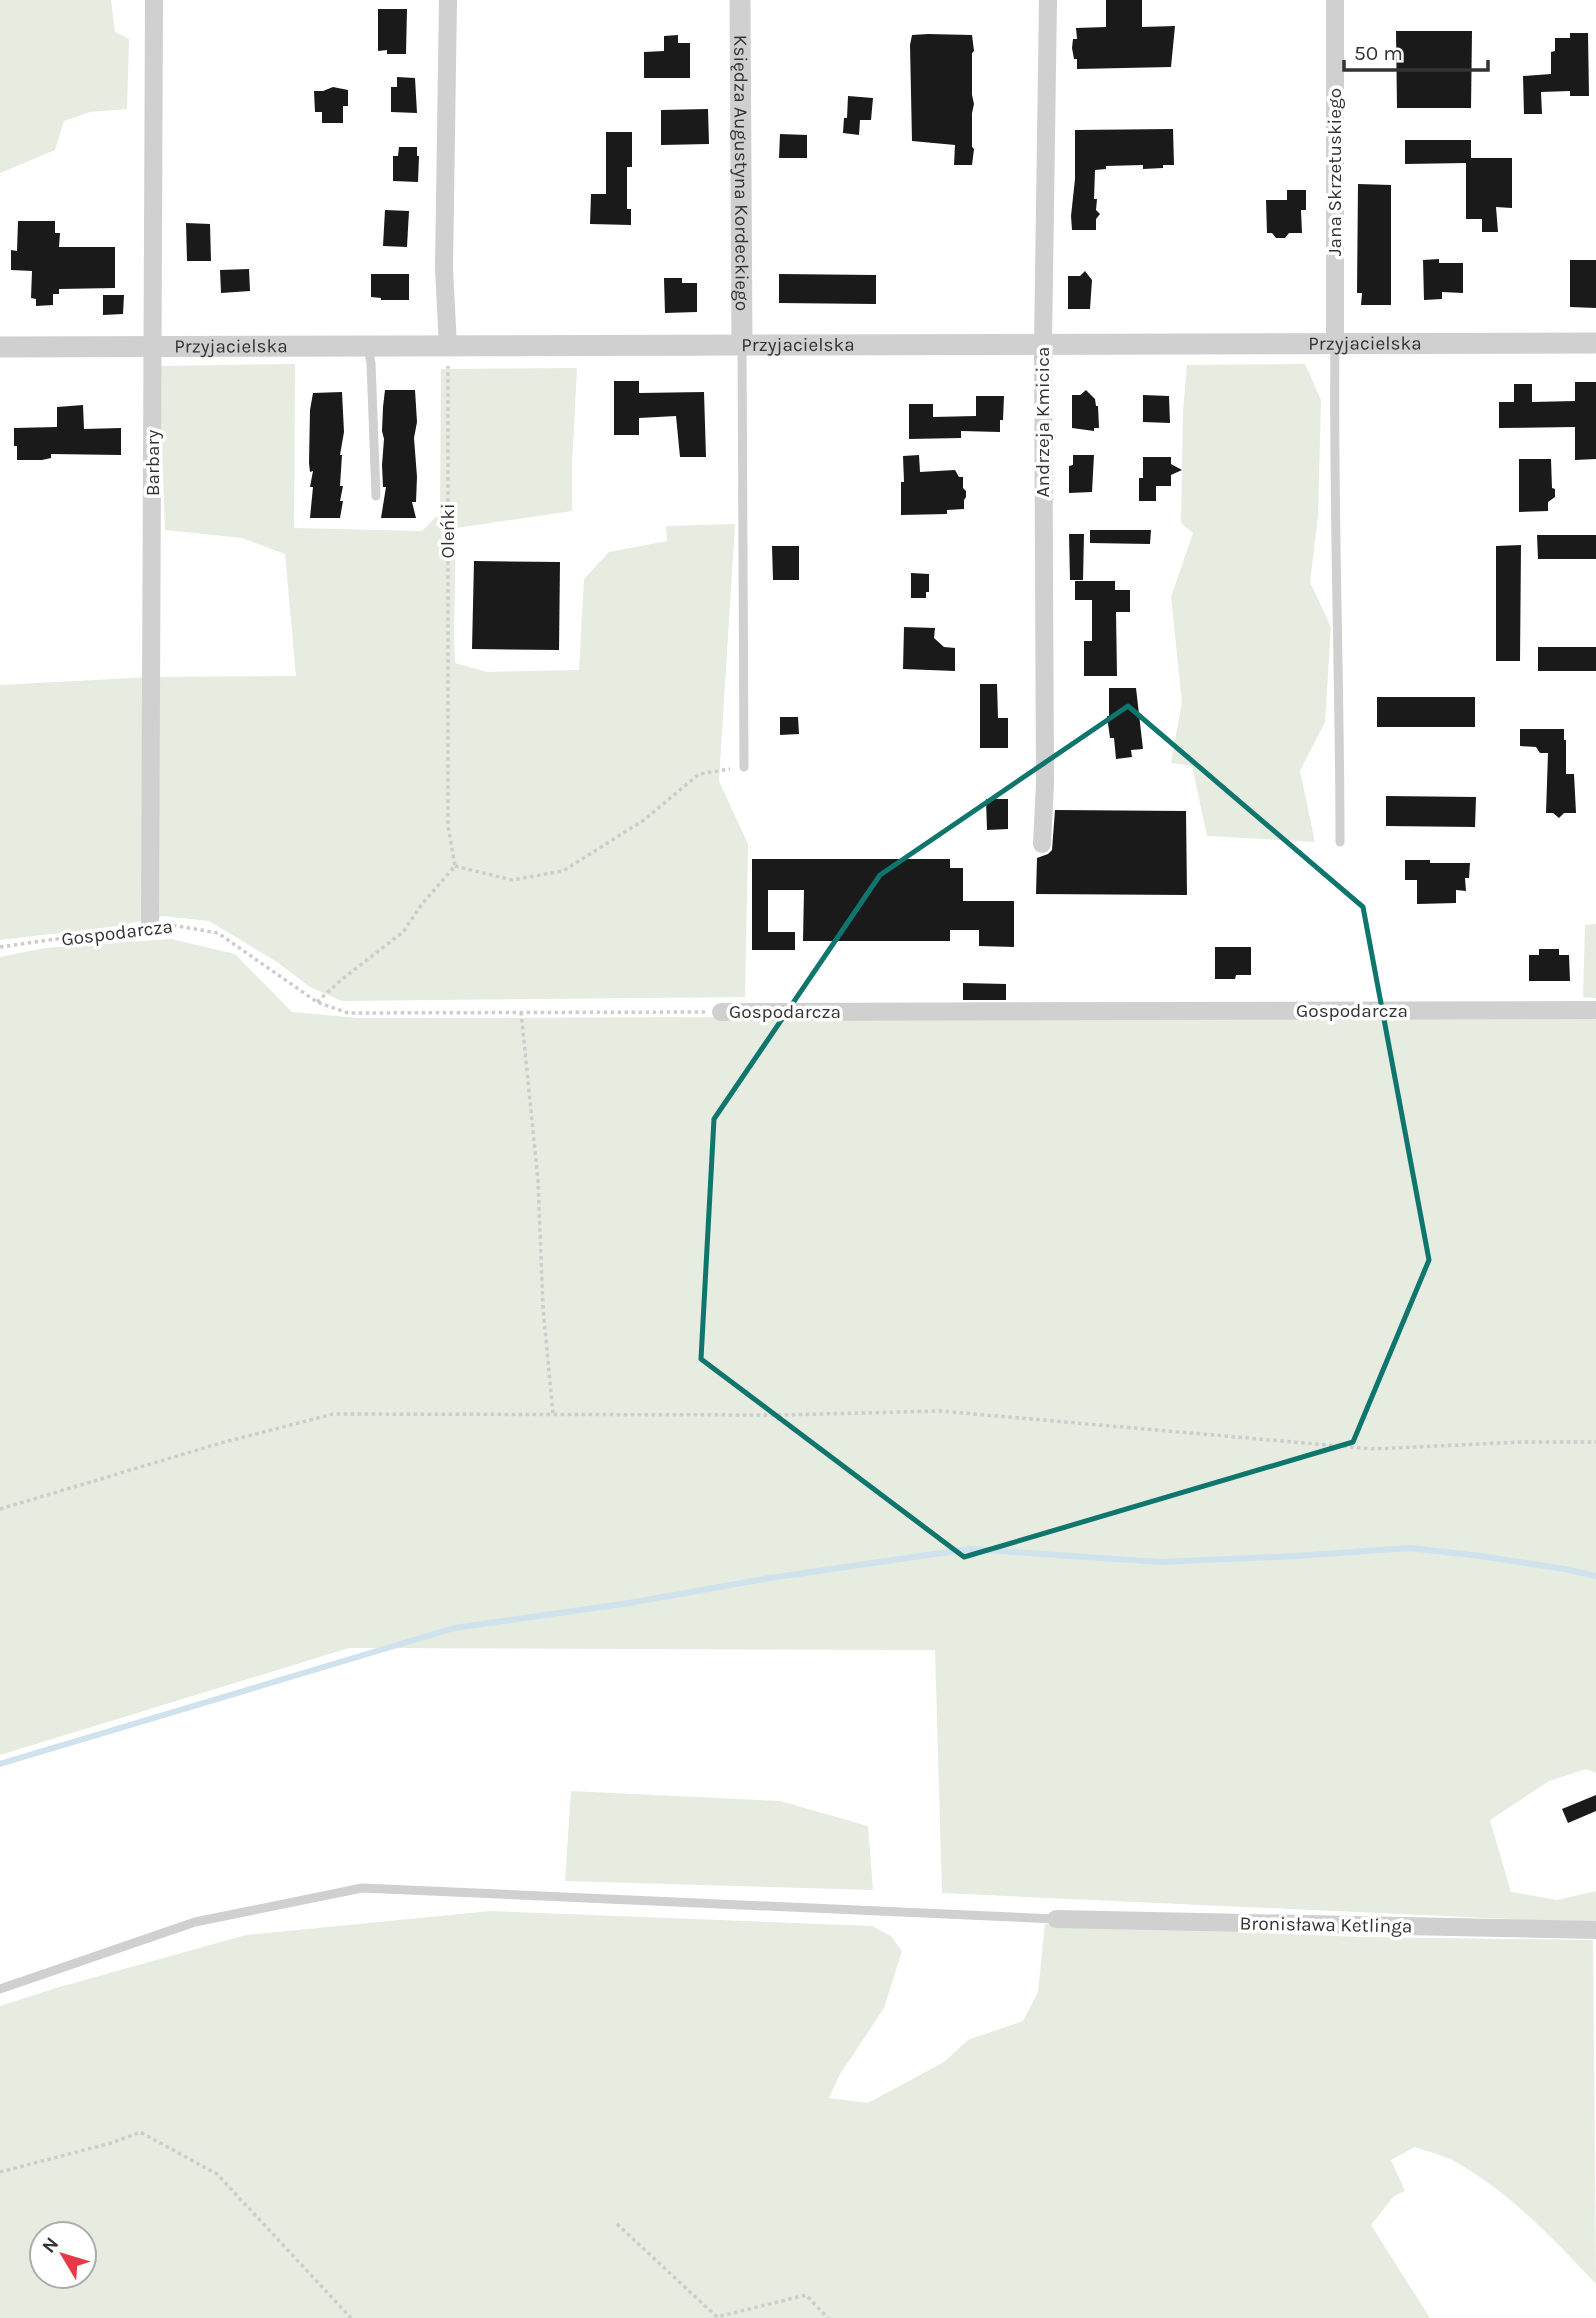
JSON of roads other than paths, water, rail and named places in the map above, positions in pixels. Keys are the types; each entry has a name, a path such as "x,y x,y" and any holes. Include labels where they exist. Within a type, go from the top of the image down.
{"street":[{"name":"Barbary","path":"150,925 154,0"},
{"path":"448,0 444,269 448,346"},
{"name":"Księdza Augustyna Kordeckiego","path":"740,0 742,346"},
{"name":"Andrzeja Kmicica","path":"1042,845 1045,784 1043,345 1048,0"},
{"name":"Jana Skrzetuskiego","path":"1335,0 1335,344"},
{"name":"Przyjacielska","path":"0,347 1596,343"},
{"name":"Gospodarcza","path":"721,1012 1596,1010"},
{"name":"Bronisława Ketlinga","path":"1056,1919 1596,1930"}],"lane":[{"path":"1335,344 1340,842"},
{"path":"368,346 372,363 376,496"},
{"path":"742,346 744,767"},
{"path":"0,1989 195,1922 362,1888 1056,1919"}],"waterway":[{"path":"0,1764 454,1628 969,1549 1161,1562 1410,1548 1480,1556 1596,1576"}]}
